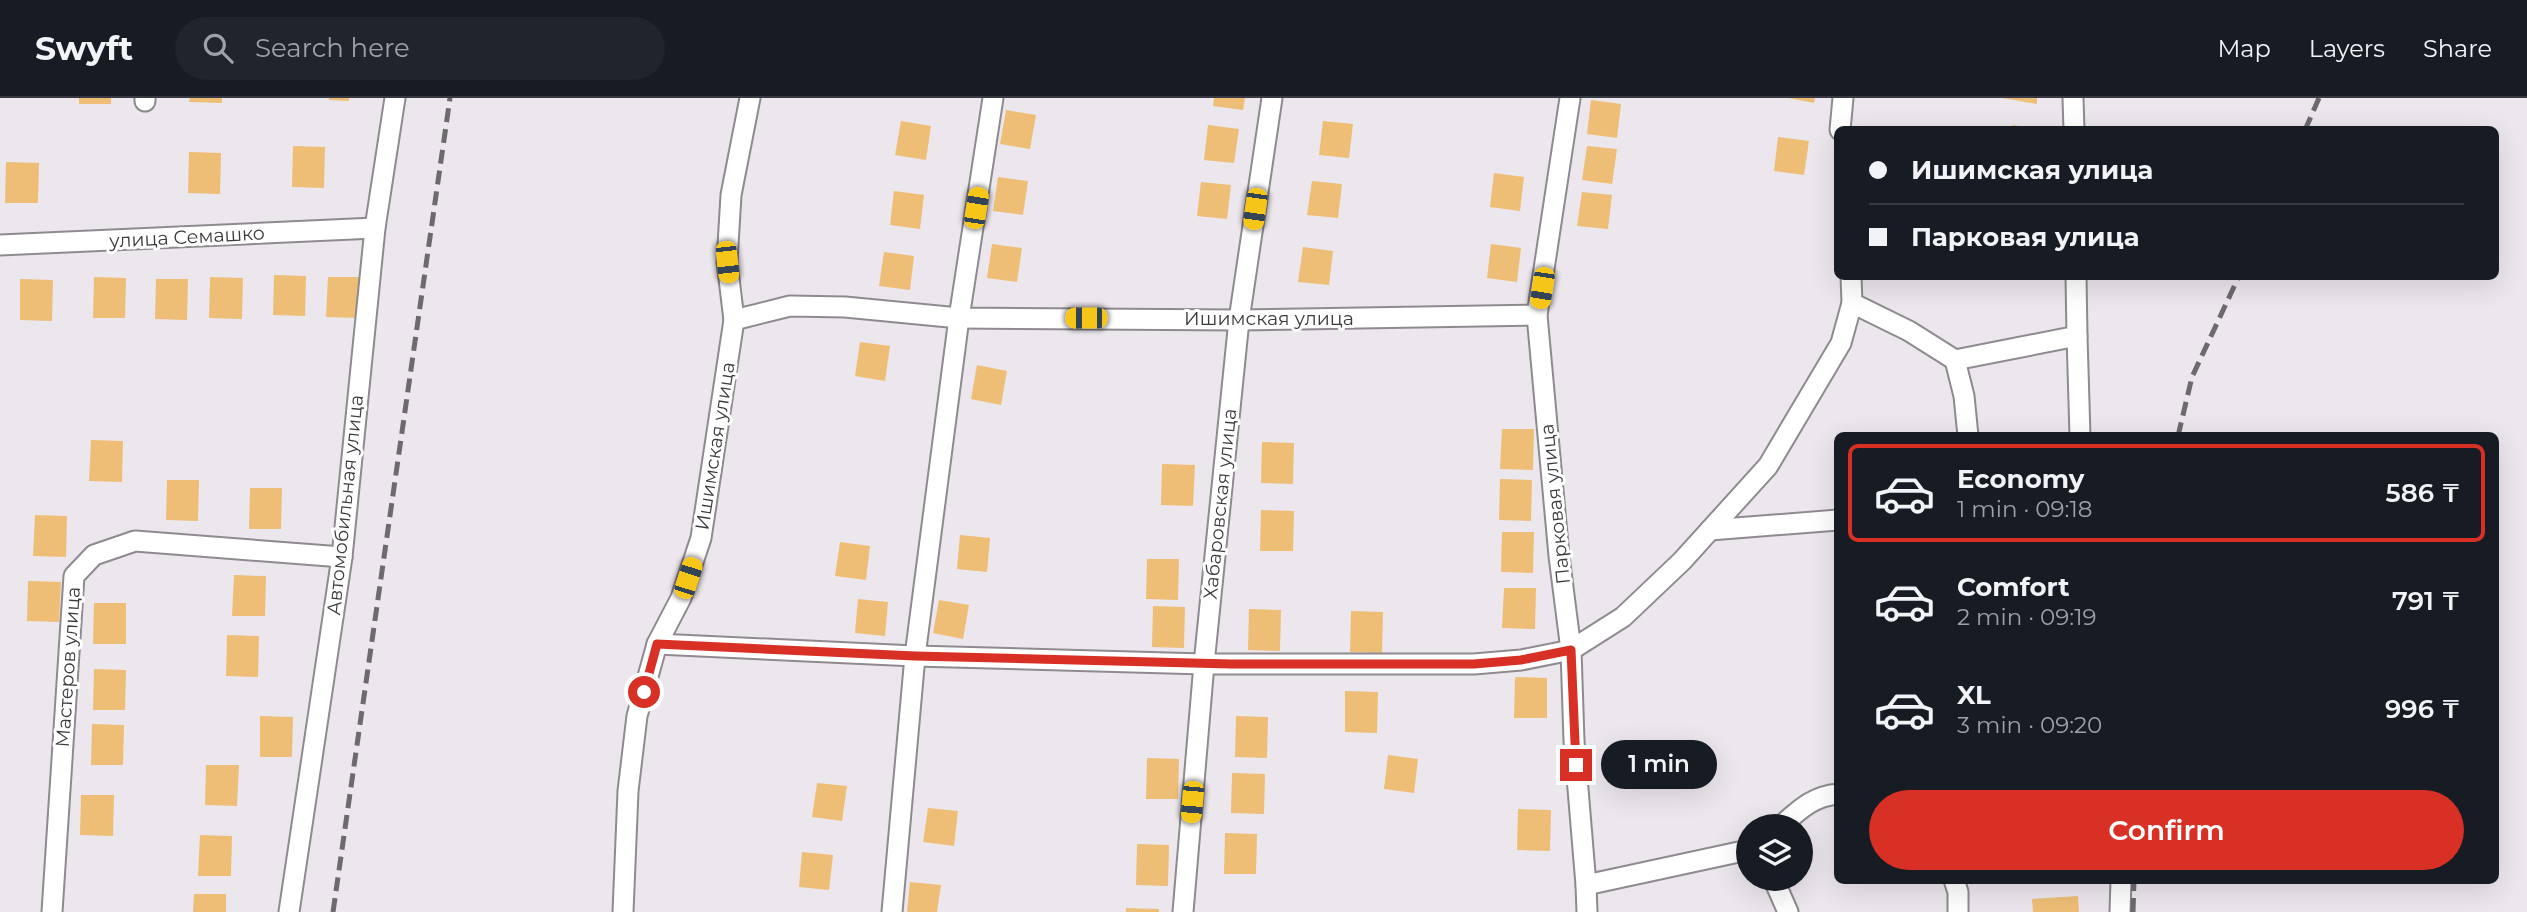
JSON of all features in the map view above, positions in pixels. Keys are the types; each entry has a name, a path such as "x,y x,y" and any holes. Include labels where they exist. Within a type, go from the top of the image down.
{"street":[{"name":"Автомобильная улица","path":"289,912 342,557 374,228 395,98"},
{"path":"734,320 727,262 730,195 750,98"},
{"path":"892,912 915,656 959,318 993,98"},
{"name":"Хабаровская улица","path":"1183,912 1203,663 1239,320 1272,98"},
{"name":"Парковая улица","path":"1570,98 1537,315 1559,556 1571,650 1574,741 1587,912"},
{"path":"1840,126 1843,98"},
{"path":"2073,98 2074,126"},
{"name":"улица Семашко","path":"0,245 374,228"},
{"path":"657,644 915,656 1203,663 1474,664 1521,660 1571,650 1623,617 1682,561 1768,466 1841,343 1852,303 1851,280"},
{"path":"2076,280 2080,432"},
{"path":"1852,303 1909,331 1955,360 2077,336"},
{"name":"Ишимская улица","path":"623,912 628,791 637,716 657,644 681,598 701,538 734,320 790,306 845,307 959,318 1239,320 1537,315"},
{"path":"1955,360 1964,396 1968,432"},
{"path":"1710,530 1834,520"},
{"name":"Мастеров улица","path":"52,912 74,576 94,555 135,541 342,557"},
{"path":"1794,814 1802,806 1822,795 1834,794"},
{"path":"1586,884 1736,853"},
{"path":"1955,884 1958,912"},
{"path":"2120,912 2122,884"},
{"path":"1779,891 1788,912"}],"building":[{"path":"79,98 111,98 111,104 79,104"},
{"path":"190,98 222,98 222,103 189,102"},
{"path":"349,98 349,101 329,100"},
{"path":"1214,98 1245,98 1243,110 1213,106"},
{"path":"1788,98 1815,98 1814,103"},
{"path":"2002,98 2037,98 2037,104"},
{"path":"1591,100 1621,104 1617,138 1587,134"},
{"path":"1006,110 1036,115 1030,149 1000,144"},
{"path":"901,121 931,126 926,160 895,155"},
{"path":"1323,121 1353,124 1349,158 1319,155"},
{"path":"1208,125 1239,129 1234,163 1204,160"},
{"path":"1778,137 1809,141 1804,175 1774,171"},
{"path":"293,146 325,147 324,188 292,187"},
{"path":"1587,146 1617,149 1612,184 1582,180"},
{"path":"189,152 221,153 220,194 188,193"},
{"path":"6,162 39,163 38,203 5,203"},
{"path":"1494,173 1524,177 1520,211 1490,207"},
{"path":"998,177 1028,181 1023,215 993,211"},
{"path":"1312,181 1342,184 1338,218 1307,215"},
{"path":"1201,182 1231,185 1227,219 1197,216"},
{"path":"894,191 924,195 920,229 890,225"},
{"path":"1582,192 1612,195 1608,229 1577,226"},
{"path":"992,244 1022,248 1017,282 987,278"},
{"path":"1491,244 1521,248 1517,282 1487,278"},
{"path":"1303,247 1333,251 1329,285 1298,282"},
{"path":"884,252 914,256 910,290 879,286"},
{"path":"274,275 306,276 305,316 273,315"},
{"path":"94,277 126,278 125,318 93,318"},
{"path":"210,277 243,278 242,319 209,318"},
{"path":"328,277 360,277 359,318 326,317"},
{"path":"20,279 53,280 52,321 20,320"},
{"path":"156,279 188,279 187,320 155,319"},
{"path":"860,342 890,346 885,381 855,376"},
{"path":"977,365 1007,371 1001,405 971,399"},
{"path":"1502,429 1534,429 1533,470 1500,469"},
{"path":"91,440 123,441 122,482 89,481"},
{"path":"1262,442 1294,443 1293,484 1261,483"},
{"path":"1162,464 1195,465 1193,506 1161,505"},
{"path":"1500,479 1532,480 1531,521 1499,520"},
{"path":"167,480 199,480 198,521 166,520"},
{"path":"250,488 282,488 281,529 249,529"},
{"path":"1261,510 1294,511 1293,551 1260,551"},
{"path":"35,515 67,516 66,557 33,556"},
{"path":"1502,532 1534,532 1533,573 1501,572"},
{"path":"960,535 990,538 987,572 957,569"},
{"path":"840,542 870,546 866,580 835,576"},
{"path":"1147,559 1179,559 1178,600 1146,599"},
{"path":"234,575 266,576 265,616 232,616"},
{"path":"28,581 61,582 59,622 27,621"},
{"path":"1504,588 1536,588 1535,629 1502,628"},
{"path":"858,599 888,602 885,636 855,633"},
{"path":"939,600 969,605 963,639 933,633"},
{"path":"94,603 126,603 126,644 93,644"},
{"path":"1153,606 1185,607 1184,648 1152,647"},
{"path":"1249,609 1281,610 1280,651 1248,650"},
{"path":"1351,611 1383,612 1382,653 1350,652"},
{"path":"227,635 259,636 258,677 226,676"},
{"path":"94,669 126,670 125,710 93,710"},
{"path":"1515,677 1547,678 1547,718 1514,718"},
{"path":"1345,691 1378,692 1377,733 1345,732"},
{"path":"260,716 293,717 292,757 260,757"},
{"path":"1236,716 1268,717 1267,758 1235,757"},
{"path":"92,724 124,725 123,765 91,765"},
{"path":"1388,755 1418,759 1414,793 1384,789"},
{"path":"1147,758 1179,759 1178,799 1146,799"},
{"path":"206,765 239,765 237,806 205,805"},
{"path":"1232,773 1265,774 1264,814 1231,813"},
{"path":"817,783 847,786 842,821 812,817"},
{"path":"81,795 114,795 113,836 80,835"},
{"path":"928,808 958,811 954,846 923,842"},
{"path":"1518,809 1551,810 1550,851 1517,850"},
{"path":"1225,833 1257,834 1256,874 1224,874"},
{"path":"200,835 232,836 231,876 198,876"},
{"path":"1137,844 1169,845 1168,886 1136,885"},
{"path":"802,852 833,855 829,890 799,887"},
{"path":"910,882 941,885 937,912 907,912"},
{"path":"194,894 226,894 226,912 193,912"},
{"path":"2078,896 2079,912 2033,912 2032,899"},
{"path":"1126,908 1159,909 1159,912 1126,912"}],"railway":[{"path":"333,912 450,98"},
{"path":"2307,126 2319,98"},
{"path":"2179,432 2192,377 2237,280"},
{"path":"2133,912 2134,884"}],"route":[{"path":"644,692 657,644 915,656 1231,664 1474,664 1521,660 1571,650 1576,765"}]}
